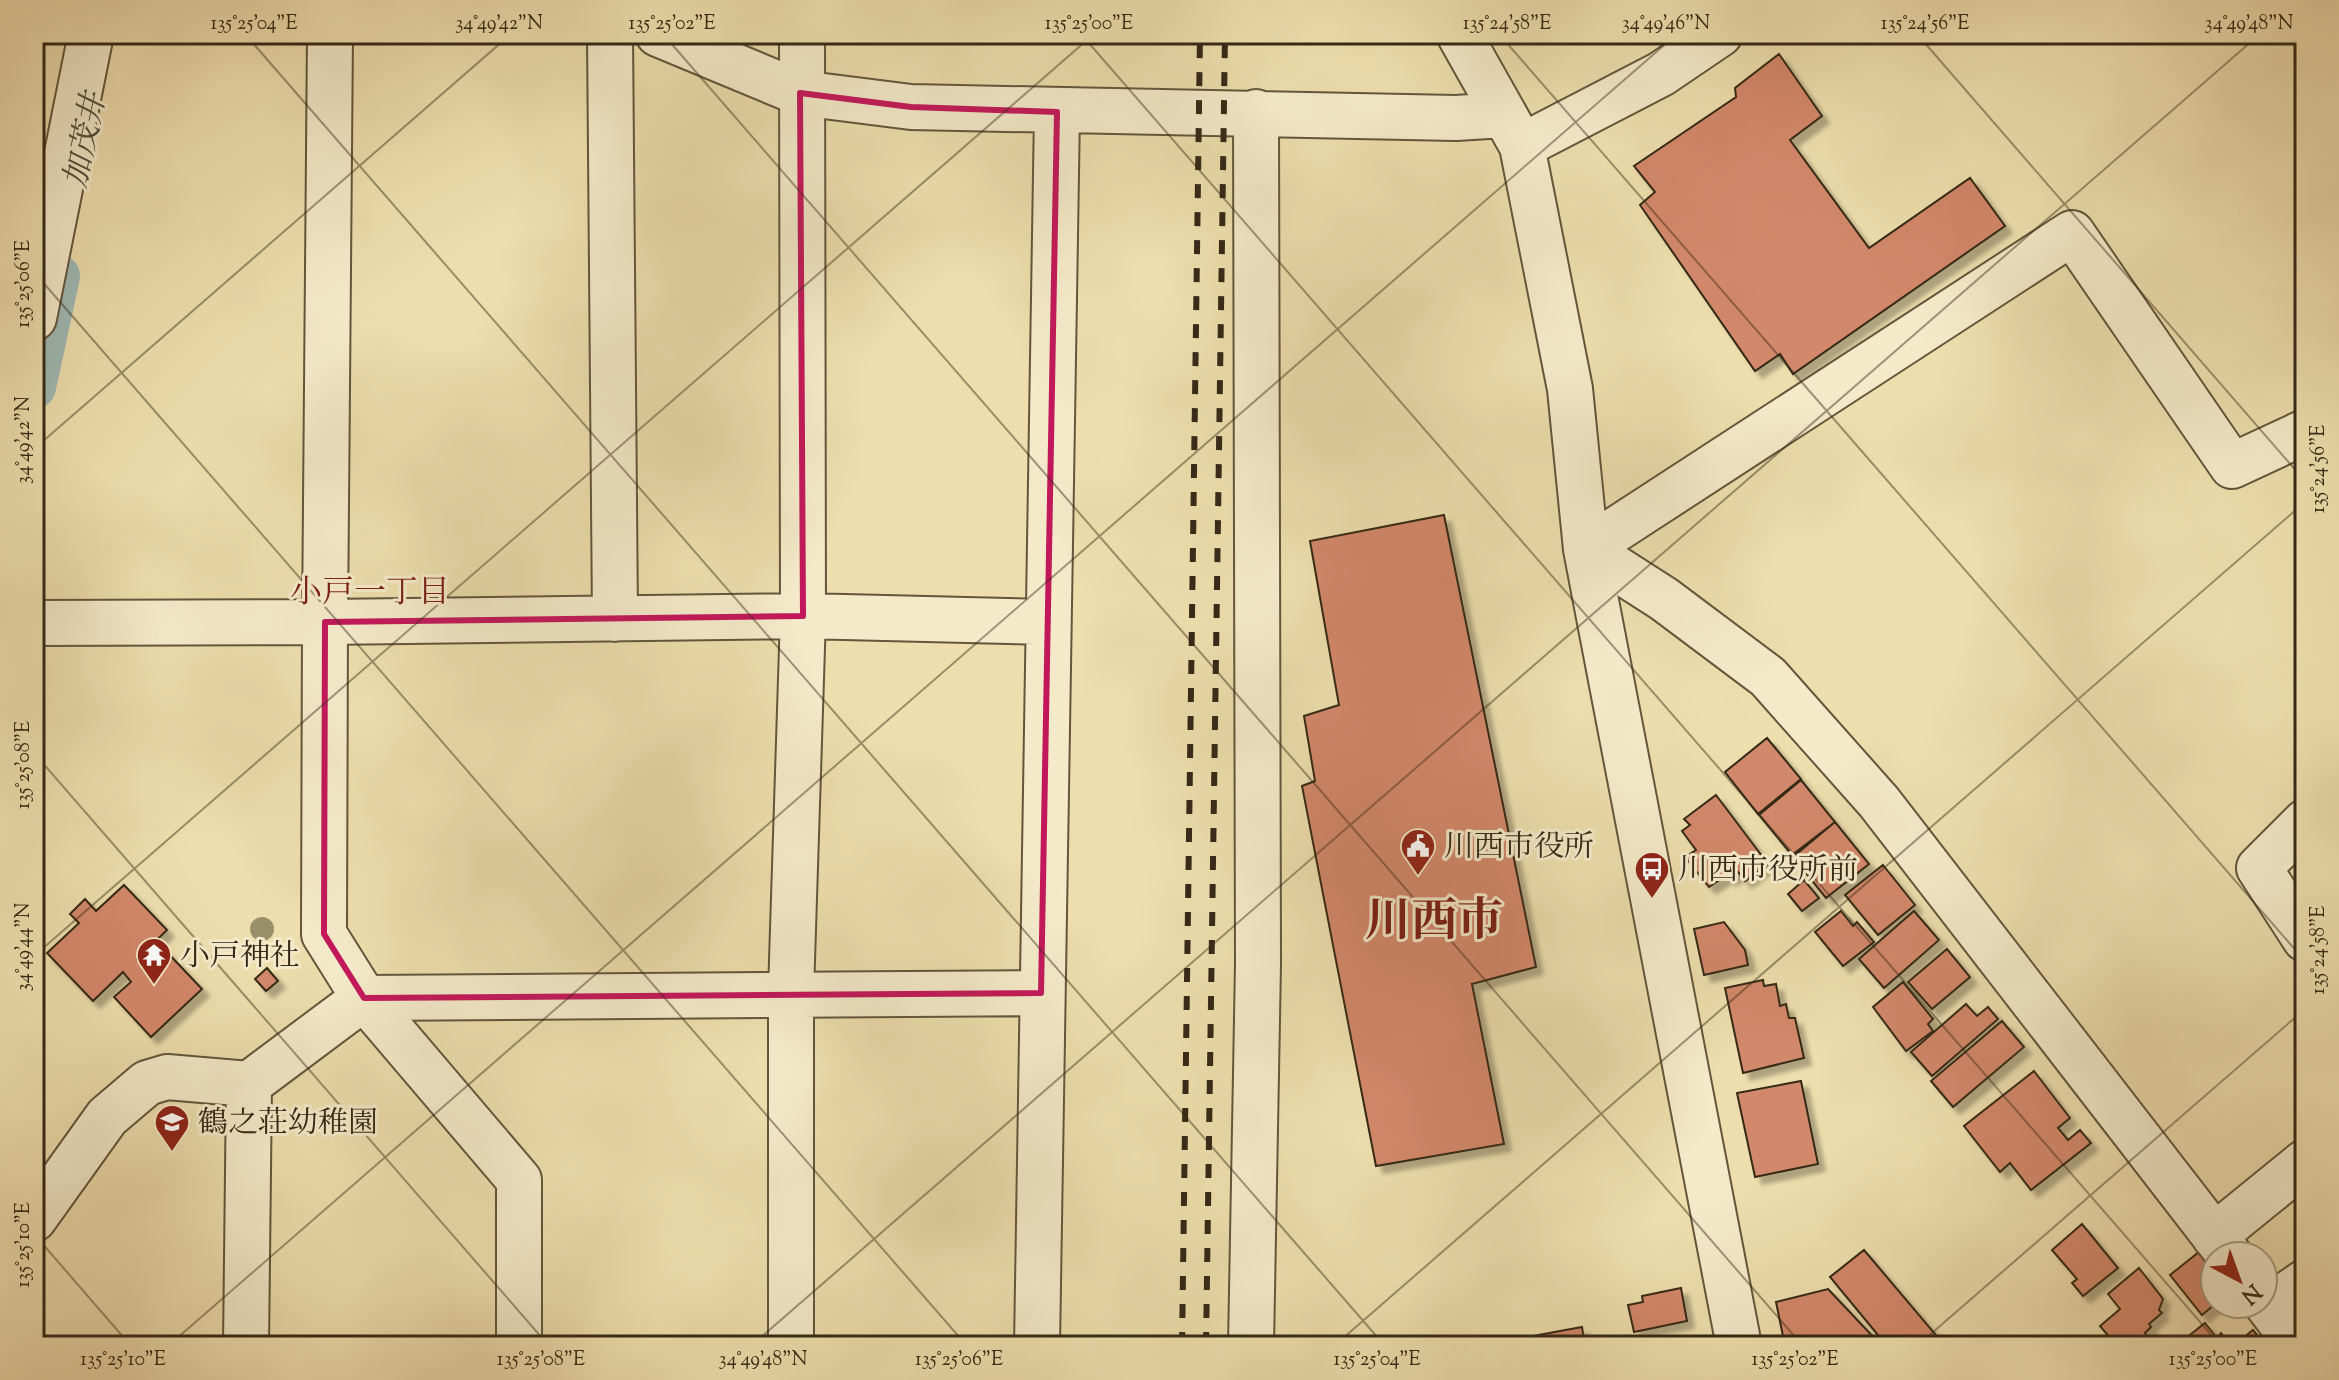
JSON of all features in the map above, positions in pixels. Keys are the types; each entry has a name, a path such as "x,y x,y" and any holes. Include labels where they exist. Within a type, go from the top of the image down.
{"street":[{"path":"34,318 91,34"},
{"path":"330,34 324,934 364,998 519,1180 519,1346"},
{"path":"610,34 615,619"},
{"path":"658,34 800,93 911,107 1456,118 1513,130 1661,74 1720,34"},
{"path":"791,1346 791,992 803,616 802,34"},
{"path":"1459,34 1513,130 1570,389 1586,549 1739,1346"},
{"path":"1037,1346 1057,112"},
{"path":"1251,1346 1258,964 1256,112"},
{"path":"1586,549 2072,233 2232,466 2305,432"},
{"path":"1586,549 1664,599 1768,677 1879,802 2217,1240"},
{"path":"34,623 803,616 1047,622"},
{"path":"2305,822 2259,868 2305,939"},
{"path":"34,1219 107,1117 147,1083 167,1077 249,1084 364,998 791,992 1041,993"},
{"path":"246,1346 249,1084"},
{"path":"2228,1240 2305,1162"},
{"path":"2279,1296 2305,1282"},
{"path":"2279,1320 2299,1346"}],"highlighted area":[{"path":"800,93 911,107 1057,112 1041,993 364,998 324,934 325,622 803,616"}],"building":[{"path":"1779,54 1822,116 1790,140 1869,248 1970,178 2005,226 1793,374 1780,354 1755,371 1640,205 1655,192 1634,166 1736,97 1735,88"},
{"name":"川西市役所","path":"1444,515 1536,967 1472,984 1504,1144 1376,1166 1302,786 1315,781 1304,716 1339,705 1310,541"},
{"path":"1767,738 1801,779 1758,814 1725,772"},
{"path":"1801,780 1835,822 1792,855 1759,815"},
{"path":"1716,795 1768,864 1745,881 1738,872 1730,879 1727,875 1709,887 1685,857 1696,850 1682,831 1690,825 1684,819"},
{"path":"1835,822 1869,864 1826,898 1793,857"},
{"path":"1883,865 1915,905 1878,935 1845,895"},
{"path":"1804,880 1819,898 1802,911 1788,894"},
{"path":"124,885 167,930 137,959 145,968 164,949 202,989 151,1037 114,997 131,982 123,972 93,1001 47,953 79,923 70,914 85,899 96,911"},
{"path":"1841,911 1853,926 1857,922 1874,942 1843,966 1815,932"},
{"path":"1914,911 1939,940 1884,988 1859,959"},
{"path":"1724,922 1745,950 1748,965 1704,975 1694,929"},
{"path":"1947,949 1970,977 1932,1009 1908,982"},
{"path":"267,968 278,981 266,991 255,979"},
{"path":"1763,980 1764,986 1776,984 1780,1006 1786,1004 1789,1018 1795,1018 1804,1058 1743,1073 1725,988"},
{"path":"1903,982 1933,1019 1928,1024 1933,1031 1906,1051 1873,1007"},
{"path":"1966,1004 1977,1016 1988,1007 1998,1019 1932,1076 1911,1052"},
{"path":"2002,1021 2024,1047 1953,1107 1931,1081"},
{"path":"2034,1071 2070,1118 2058,1128 2068,1140 2080,1130 2091,1143 2031,1190 2010,1163 2000,1172 1964,1126"},
{"path":"1801,1081 1818,1164 1755,1177 1737,1093"},
{"path":"2082,1224 2118,1268 2083,1296 2072,1283 2077,1279 2052,1250"},
{"path":"1864,1250 1941,1341 1934,1346 1887,1346 1830,1277"},
{"path":"2199,1252 2199,1311 2170,1275"},
{"path":"2139,1268 2163,1299 2159,1310 2162,1313 2149,1324 2151,1327 2145,1333 2149,1339 2140,1346 2117,1346 2100,1326 2120,1309 2108,1294"},
{"path":"1681,1288 1687,1321 1634,1332 1628,1305 1643,1302 1642,1296"},
{"path":"1828,1289 1880,1346 1785,1346 1776,1302"},
{"path":"2205,1323 2217,1338 2221,1333 2232,1346 2176,1346"},
{"path":"1582,1327 1585,1346 1479,1346"},
{"path":"2253,1330 2266,1346 2233,1346"}],"waterway":[{"name":"加茂井","path":"34,387 58,276"}],"railway":[{"path":"1182,1346 1200,34"},
{"path":"1206,1346 1225,34"}],"place":[{"name":"川西市役所","path":"1418,877"},
{"name":"川西市役所前","path":"1652,900"},
{"name":"小戸神社","path":"154,986"},
{"name":"鶴之荘幼稚園","path":"172,1153"}],"district":[{"name":"小戸一丁目","path":"370,591"},
{"name":"川西市","path":"1434,919"}]}
